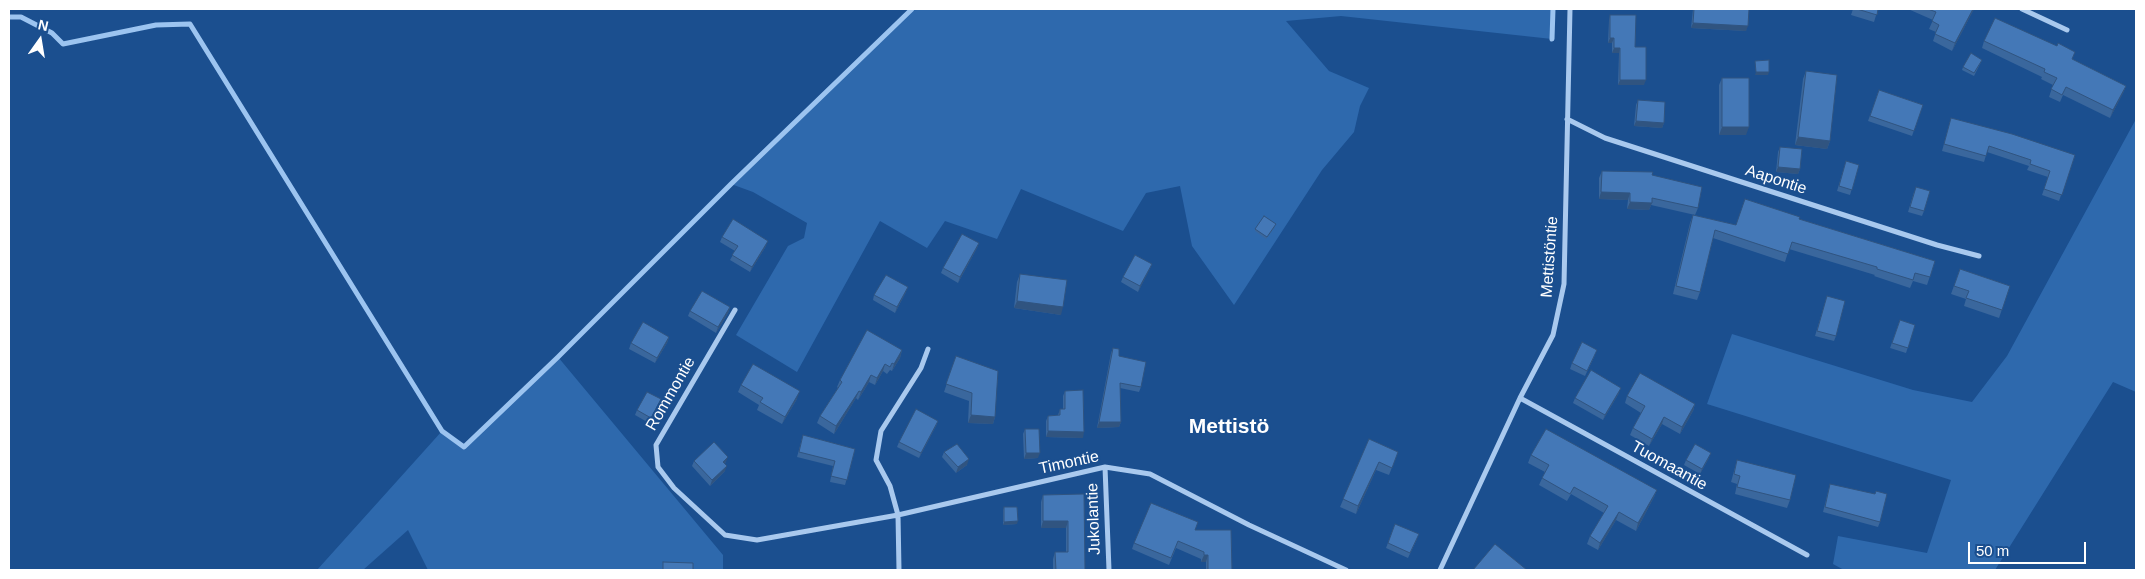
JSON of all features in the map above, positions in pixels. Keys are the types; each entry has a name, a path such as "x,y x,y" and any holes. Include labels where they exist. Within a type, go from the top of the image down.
{"street":[{"name":"Mettistöntie","path":"1440,570 1552,334 1564,284 1570,9"},
{"path":"2022,9 2067,30"},
{"name":"Aapontie","path":"1567,119 1606,138 1928,242 1979,256"},
{"name":"Rommontie","path":"735,310 656,445 658,468 664,476 674,488 725,535 757,540 898,515"},
{"path":"899,570 898,515 890,486 876,460 882,431 921,368 928,349"},
{"name":"Tuomaantie","path":"1520,398 1807,555"},
{"name":"Timontie","path":"898,515 1105,467 1150,474 1249,525 1346,570"},
{"name":"Jukolantie","path":"1105,467 1109,570"}],"shaded area":[{"path":"912,9 1553,9 1552,39 1341,16 1286,21 1329,71 1369,88 1360,106 1354,132 1322,170 1234,305 1192,246 1180,186 1146,193 1123,231 1021,189 997,239 945,221 927,248 880,221 797,372 736,335 788,246 804,238 807,223 753,192 731,184"},
{"path":"2136,119 2136,392 2113,382 1995,570 1844,570 1833,564 1838,536 1927,553 1951,480 1707,404 1732,334 1913,390 1972,402 2007,356"},
{"path":"558,357 723,555 723,570 428,570 408,530 363,570 317,570 442,431 464,447"}],"building":[{"path":"1694,9 1749,9 1748,26 1693,23"},
{"path":"1857,9 1878,9 1877,15"},
{"path":"1928,9 1973,9 1955,43 1935,34 1939,25 1932,21 1936,12"},
{"path":"1610,15 1636,15 1635,47 1646,47 1646,80 1620,80 1620,48 1614,48 1614,38 1610,38"},
{"path":"1995,18 2057,46 2058,43 2075,52 2072,59 2126,86 2113,110 2066,87 2062,95 2051,89 2057,78 2044,72 2045,69 1984,41"},
{"path":"1971,53 1982,60 1974,73 1963,67"},
{"path":"1769,60 1769,72 1756,72 1755,61"},
{"path":"1806,71 1837,75 1830,141 1798,137"},
{"path":"1722,78 1749,78 1749,127 1722,127"},
{"path":"1879,90 1923,105 1914,131 1870,116"},
{"path":"1638,100 1665,102 1664,123 1636,121"},
{"path":"1951,118 2012,134 2075,155 2062,195 2044,189 2050,171 2030,164 2031,160 1989,146 1986,156 1944,144"},
{"path":"1780,147 1802,149 1800,169 1778,167"},
{"path":"1846,161 1859,165 1852,190 1839,186"},
{"path":"1602,171 1653,172 1652,175 1702,187 1698,208 1652,198 1652,203 1630,202 1630,193 1601,192"},
{"path":"1916,187 1930,191 1924,211 1910,207"},
{"path":"1745,199 1800,217 1799,219 1935,261 1930,277 1915,273 1913,280 1877,269 1877,267 1792,242 1788,254 1715,230 1700,292 1676,286 1693,215 1736,225"},
{"path":"1264,216 1276,224 1267,237 1255,229"},
{"path":"733,219 768,241 752,267 732,255 738,246 722,237"},
{"path":"962,234 979,243 960,277 943,268"},
{"path":"1135,255 1152,264 1140,286 1123,277"},
{"path":"1960,269 2010,286 2002,310 1966,298 1969,291 1954,286"},
{"path":"1020,274 1067,280 1063,307 1017,301"},
{"path":"886,275 908,287 897,307 874,295"},
{"path":"702,291 730,307 718,327 690,311"},
{"path":"1827,296 1845,301 1836,336 1817,331"},
{"path":"1900,320 1915,325 1908,348 1892,343"},
{"path":"643,322 669,337 657,358 631,343"},
{"path":"867,330 902,350 894,364 892,363 890,367 885,364 877,378 871,375 836,426 820,416 842,382 840,380"},
{"path":"1582,342 1597,350 1587,371 1572,363"},
{"path":"1113,348 1119,349 1119,356 1146,362 1141,387 1120,383 1121,422 1099,422"},
{"path":"956,356 998,371 995,417 971,415 972,393 946,384"},
{"path":"753,364 800,391 785,417 760,402 763,398 741,385"},
{"path":"1591,370 1621,388 1605,415 1575,398"},
{"path":"1640,373 1695,404 1682,427 1664,417 1652,439 1633,428 1645,406 1627,396"},
{"path":"1083,390 1084,432 1048,431 1048,416 1060,415 1060,409 1065,409 1065,391"},
{"path":"647,392 661,399 651,418 637,410"},
{"path":"916,409 938,421 921,453 899,442"},
{"path":"1025,429 1039,429 1040,453 1026,453"},
{"path":"1546,429 1657,490 1638,523 1619,512 1600,543 1590,536 1608,506 1574,487 1570,494 1542,478 1549,465 1531,455"},
{"path":"803,435 855,449 847,480 831,476 835,461 799,452"},
{"path":"1369,439 1398,452 1392,468 1379,462 1358,506 1343,499"},
{"path":"714,442 728,457 723,462 727,466 712,480 694,461"},
{"path":"957,444 969,459 958,467 944,452"},
{"path":"1695,444 1711,453 1702,469 1686,460"},
{"path":"1737,460 1796,475 1790,500 1737,487 1740,476 1734,474"},
{"path":"1830,484 1875,494 1876,491 1887,494 1880,522 1825,507"},
{"path":"1084,494 1085,570 1056,570 1055,552 1068,552 1068,521 1043,521 1043,495"},
{"path":"1151,503 1198,522 1195,530 1231,530 1232,570 1208,570 1208,555 1204,555 1204,552 1178,541 1171,558 1134,543"},
{"path":"1004,507 1017,507 1018,521 1004,522"},
{"path":"1395,524 1419,534 1410,553 1388,543"},
{"path":"1495,544 1527,570 1473,570"},
{"path":"663,562 693,563 693,570 663,570"}],"waterway":[{"path":"9,17 21,17 52,33 63,44 156,25 190,24 442,431 464,447 912,9"},
{"path":"1552,39 1553,9"}],"district":[{"name":"Mettistö","path":"1229,427"}]}
